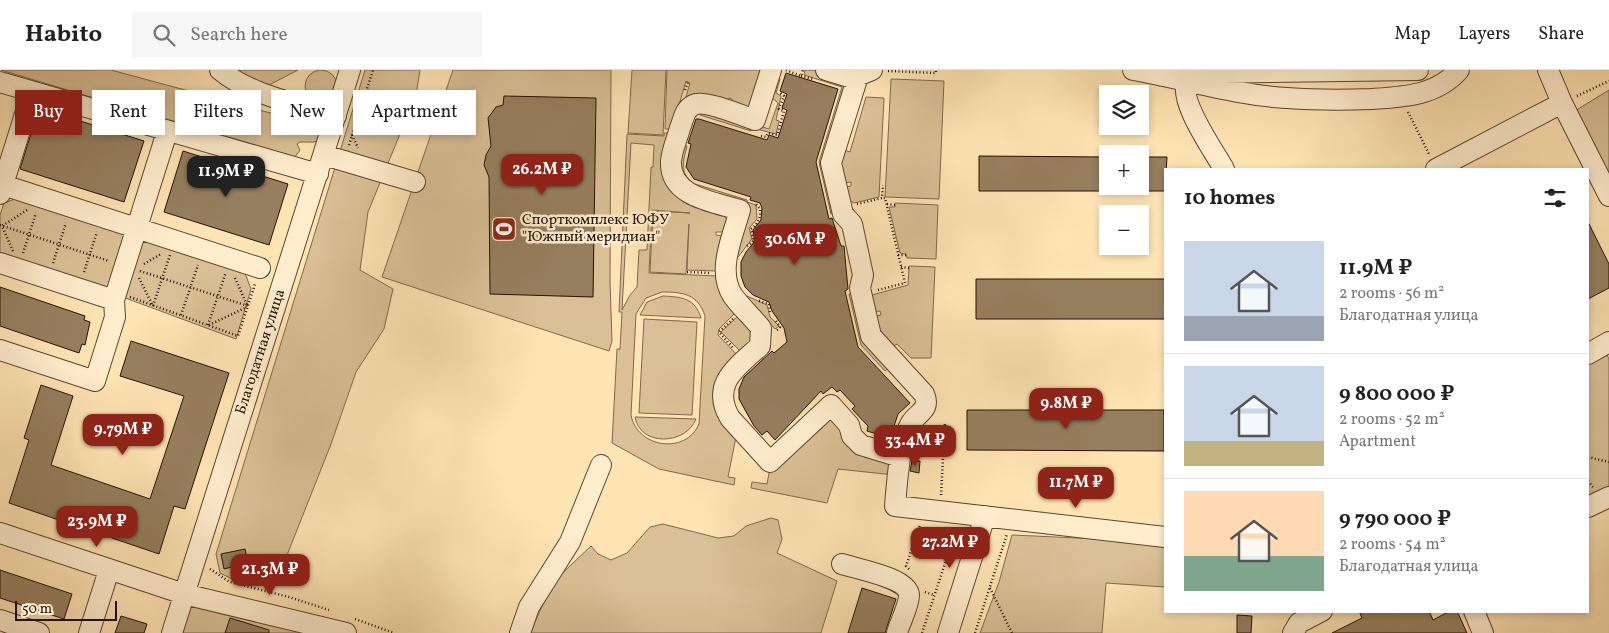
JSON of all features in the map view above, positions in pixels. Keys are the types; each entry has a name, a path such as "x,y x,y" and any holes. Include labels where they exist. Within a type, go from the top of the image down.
{"street":[{"path":"220,70 231,79 271,95"},
{"name":"Благодатная улица","path":"343,93 350,70"},
{"path":"771,70 755,120 701,103 692,106 686,112 672,157 673,174 677,184 685,192 740,210 726,261 726,280 732,295 761,328 760,346 729,376 723,393 726,411 770,462 831,405 850,425 856,441 900,457"},
{"path":"826,70 852,78 871,72"},
{"path":"1133,70 1286,98 1346,100 1411,97 1440,86 1459,70"},
{"path":"1223,168 1187,105 1185,91 1187,81 1193,75 1205,73 1418,70"},
{"path":"1548,70 1562,103 1609,196"},
{"path":"871,72 831,163 843,214 852,224 863,276 860,288 871,336 926,398 924,411 911,423 900,457 895,506 1164,537"},
{"path":"0,82 26,90"},
{"path":"1436,168 1562,103"},
{"path":"82,107 318,174"},
{"path":"0,350 95,381 116,317 116,296 167,132"},
{"path":"18,135 1,188 71,207 203,250 229,261 260,268"},
{"name":"Благодатная улица","path":"172,633 330,135"},
{"path":"324,155 415,182"},
{"path":"12,265 79,288 116,296"},
{"path":"1589,353 1609,342"},
{"path":"520,633 529,607 570,542 601,465"},
{"path":"1589,507 1609,497"},
{"path":"948,633 985,516"},
{"path":"0,533 184,594 324,623 348,625"},
{"path":"842,564 897,580 907,588 909,596 897,633"},
{"path":"89,633 110,570"},
{"path":"1293,633 1299,623 1318,613"},
{"path":"1475,613 1483,633"},
{"path":"0,620 39,633"}],"path":[{"path":"344,161 373,70"},
{"path":"784,70 801,76 803,70"},
{"path":"871,72 936,73 936,70"},
{"path":"1562,103 1609,82"},
{"path":"1402,97 1436,168"},
{"path":"852,205 882,198 883,185"},
{"path":"12,265 2,226 40,200"},
{"path":"12,265 40,200"},
{"path":"887,204 895,205"},
{"path":"48,278 71,207"},
{"path":"79,288 102,217"},
{"path":"153,306 173,247"},
{"path":"181,316 203,250"},
{"path":"153,306 135,269 165,251"},
{"path":"898,255 907,256"},
{"path":"229,261 248,306"},
{"path":"208,325 229,261"},
{"path":"901,267 909,268"},
{"path":"116,296 153,306 238,336 260,268"},
{"path":"687,272 719,274"},
{"path":"208,325 248,306"},
{"path":"1589,457 1609,462"},
{"path":"911,572 906,566 922,519 914,516 915,508"},
{"path":"922,633 957,527"},
{"path":"975,633 998,563"},
{"path":"209,568 230,582 289,597 324,623"},
{"path":"990,588 1012,633"},
{"path":"924,591 934,595"},
{"path":"348,625 394,633"}],"shaded area":[{"path":"1,70 111,70 185,90 175,90 175,123 165,120 165,90 92,90 92,98 82,95 82,90 67,90"},
{"path":"233,70 298,70 269,85 241,76"},
{"path":"365,70 420,70 417,90 359,90"},
{"name":"Спорткомплекс ЮФУ \"Южный меридиан\"","path":"453,70 611,70 610,281 612,341 609,351 382,277 431,135 476,135 476,90 446,90"},
{"path":"632,70 666,70 663,135 628,133"},
{"path":"667,70 762,70 748,108 731,104 732,99 729,98 727,103 685,100 690,83 686,81 672,129 665,129"},
{"path":"805,70 813,70 846,81 827,161 838,212 831,214 819,162 842,87 804,75"},
{"path":"315,71 327,71 336,80 336,90 306,90 306,80"},
{"path":"778,78 780,79 776,93 781,96 776,120 779,121 776,134 752,128 751,131 700,115 702,108 769,129 778,103 772,98"},
{"path":"891,79 944,81 939,199 885,197"},
{"path":"1609,90 1609,191 1570,114"},
{"path":"866,97 884,98 879,197 854,203 848,199 846,187 851,186 851,182 844,183 840,165 844,150 850,152"},
{"path":"353,109 353,135 400,135 368,212 360,270 393,289 384,329 356,372 331,444 278,578 240,583 220,573 216,554"},
{"path":"261,110 271,113 271,135 319,135 319,140 297,144 300,150 295,157 282,155 216,135 261,135"},
{"path":"664,133 670,133 663,159 728,220 725,232 716,232 716,235 724,236 717,271 687,270 689,224 686,274 650,272 653,211 690,213 652,210 649,273 717,276 736,312 719,329 718,335 740,358 730,368 737,432 728,477 735,478 734,485 659,469 612,443 617,349 620,349 622,312 619,312 627,134 664,136","holes":["631,143 654,145 653,167 651,167 647,250 639,250 637,287 622,310","662,292 689,296 698,303 705,316 699,424 693,434 684,440 662,444 642,435 635,426 631,415 636,314 646,298"]},
{"path":"683,145 687,146 684,163 686,177 695,184 747,200 747,202 756,205 757,219 749,228 752,239 738,257 732,255 743,234 750,208 693,191 678,176"},
{"path":"15,199 124,232 128,241 109,291 0,256 0,215 4,203"},
{"path":"895,203 938,205 936,259 907,258 906,254 900,253 889,207 895,207"},
{"path":"147,238 243,268 251,289 236,339 120,296 138,243"},
{"path":"909,266 935,267 931,358 911,358 897,344 892,347 879,332 875,316 881,315 880,311 874,312 872,295 908,285"},
{"path":"856,292 892,365 885,371 861,345 849,294"},
{"path":"663,296 687,300 695,306 701,318 640,315 647,302"},
{"path":"747,296 767,305 770,317 779,326 775,329 760,313 742,300"},
{"path":"739,315 752,330 752,340 741,352 721,332"},
{"path":"644,319 697,322 692,415 639,413"},
{"path":"1606,353 1609,359 1609,486 1589,496 1589,362"},
{"path":"635,417 696,419 691,428 683,434 674,438 664,439 654,438 645,434 639,427"},
{"path":"831,419 889,458 894,475 838,469 827,503 751,488 752,482 767,484 770,468"},
{"path":"771,518 778,520 782,539 777,553 837,581 821,633 530,633 553,582 591,546 598,554 611,560 627,553 650,527 663,524 718,538 734,536 746,526"},
{"path":"1012,535 1164,542 1164,587 1106,583 1102,633 980,633 999,582"},
{"path":"188,602 325,633 178,633"}],"building":[{"path":"786,73 838,89 816,162 829,219 832,218 841,246 844,246 848,289 845,291 858,347 910,403 898,414 890,438 867,431 868,426 852,409 855,406 840,390 837,392 832,387 823,394 821,391 775,440 767,431 762,435 754,426 739,399 739,389 744,377 772,351 774,353 787,342 784,328 772,311 769,302 753,295 745,287 741,276 741,262 755,241 753,230 761,220 762,208 760,203 750,200 751,197 694,179 686,167 691,144 688,143 696,119 767,140 769,135 778,138 787,110 782,108 787,94 780,91"},
{"path":"504,96 596,98 593,297 490,294 489,177 484,165 486,155 491,146 488,118 496,107 503,105"},
{"path":"82,122 92,125 92,135 125,135 144,141 124,202 20,169 31,135 82,135"},
{"path":"183,151 288,184 269,245 164,212"},
{"path":"979,156 1099,157 1099,191 979,191"},
{"path":"1149,157 1167,157 1166,168 1164,168 1164,191 1149,191"},
{"path":"1589,224 1609,264 1609,288 1589,298"},
{"path":"976,279 1164,279 1164,319 976,319"},
{"path":"0,287 85,316 84,320 90,322 85,345 82,344 79,353 0,326"},
{"path":"131,341 229,373 185,509 174,506 159,554 9,503 29,440 24,438 41,385 73,396 51,465 150,499 184,396 120,376"},
{"path":"967,410 1164,410 1164,451 967,450"},
{"path":"912,461 920,461 919,473 910,471"},
{"path":"245,549 248,563 224,569 221,554"},
{"path":"0,570 72,594 64,619 0,598"},
{"path":"862,588 896,599 885,633 848,633"},
{"path":"1360,613 1430,613 1433,620 1446,613 1458,613 1467,633 1332,633 1362,618"},
{"path":"1237,615 1252,616 1251,633 1237,633"},
{"path":"121,616 147,624 144,633 115,633"},
{"path":"230,618 269,630 269,633 225,633"}],"place":[{"name":"Спорткомплекс ЮФУ \"Южный меридиан\"","path":"504,229"}]}
